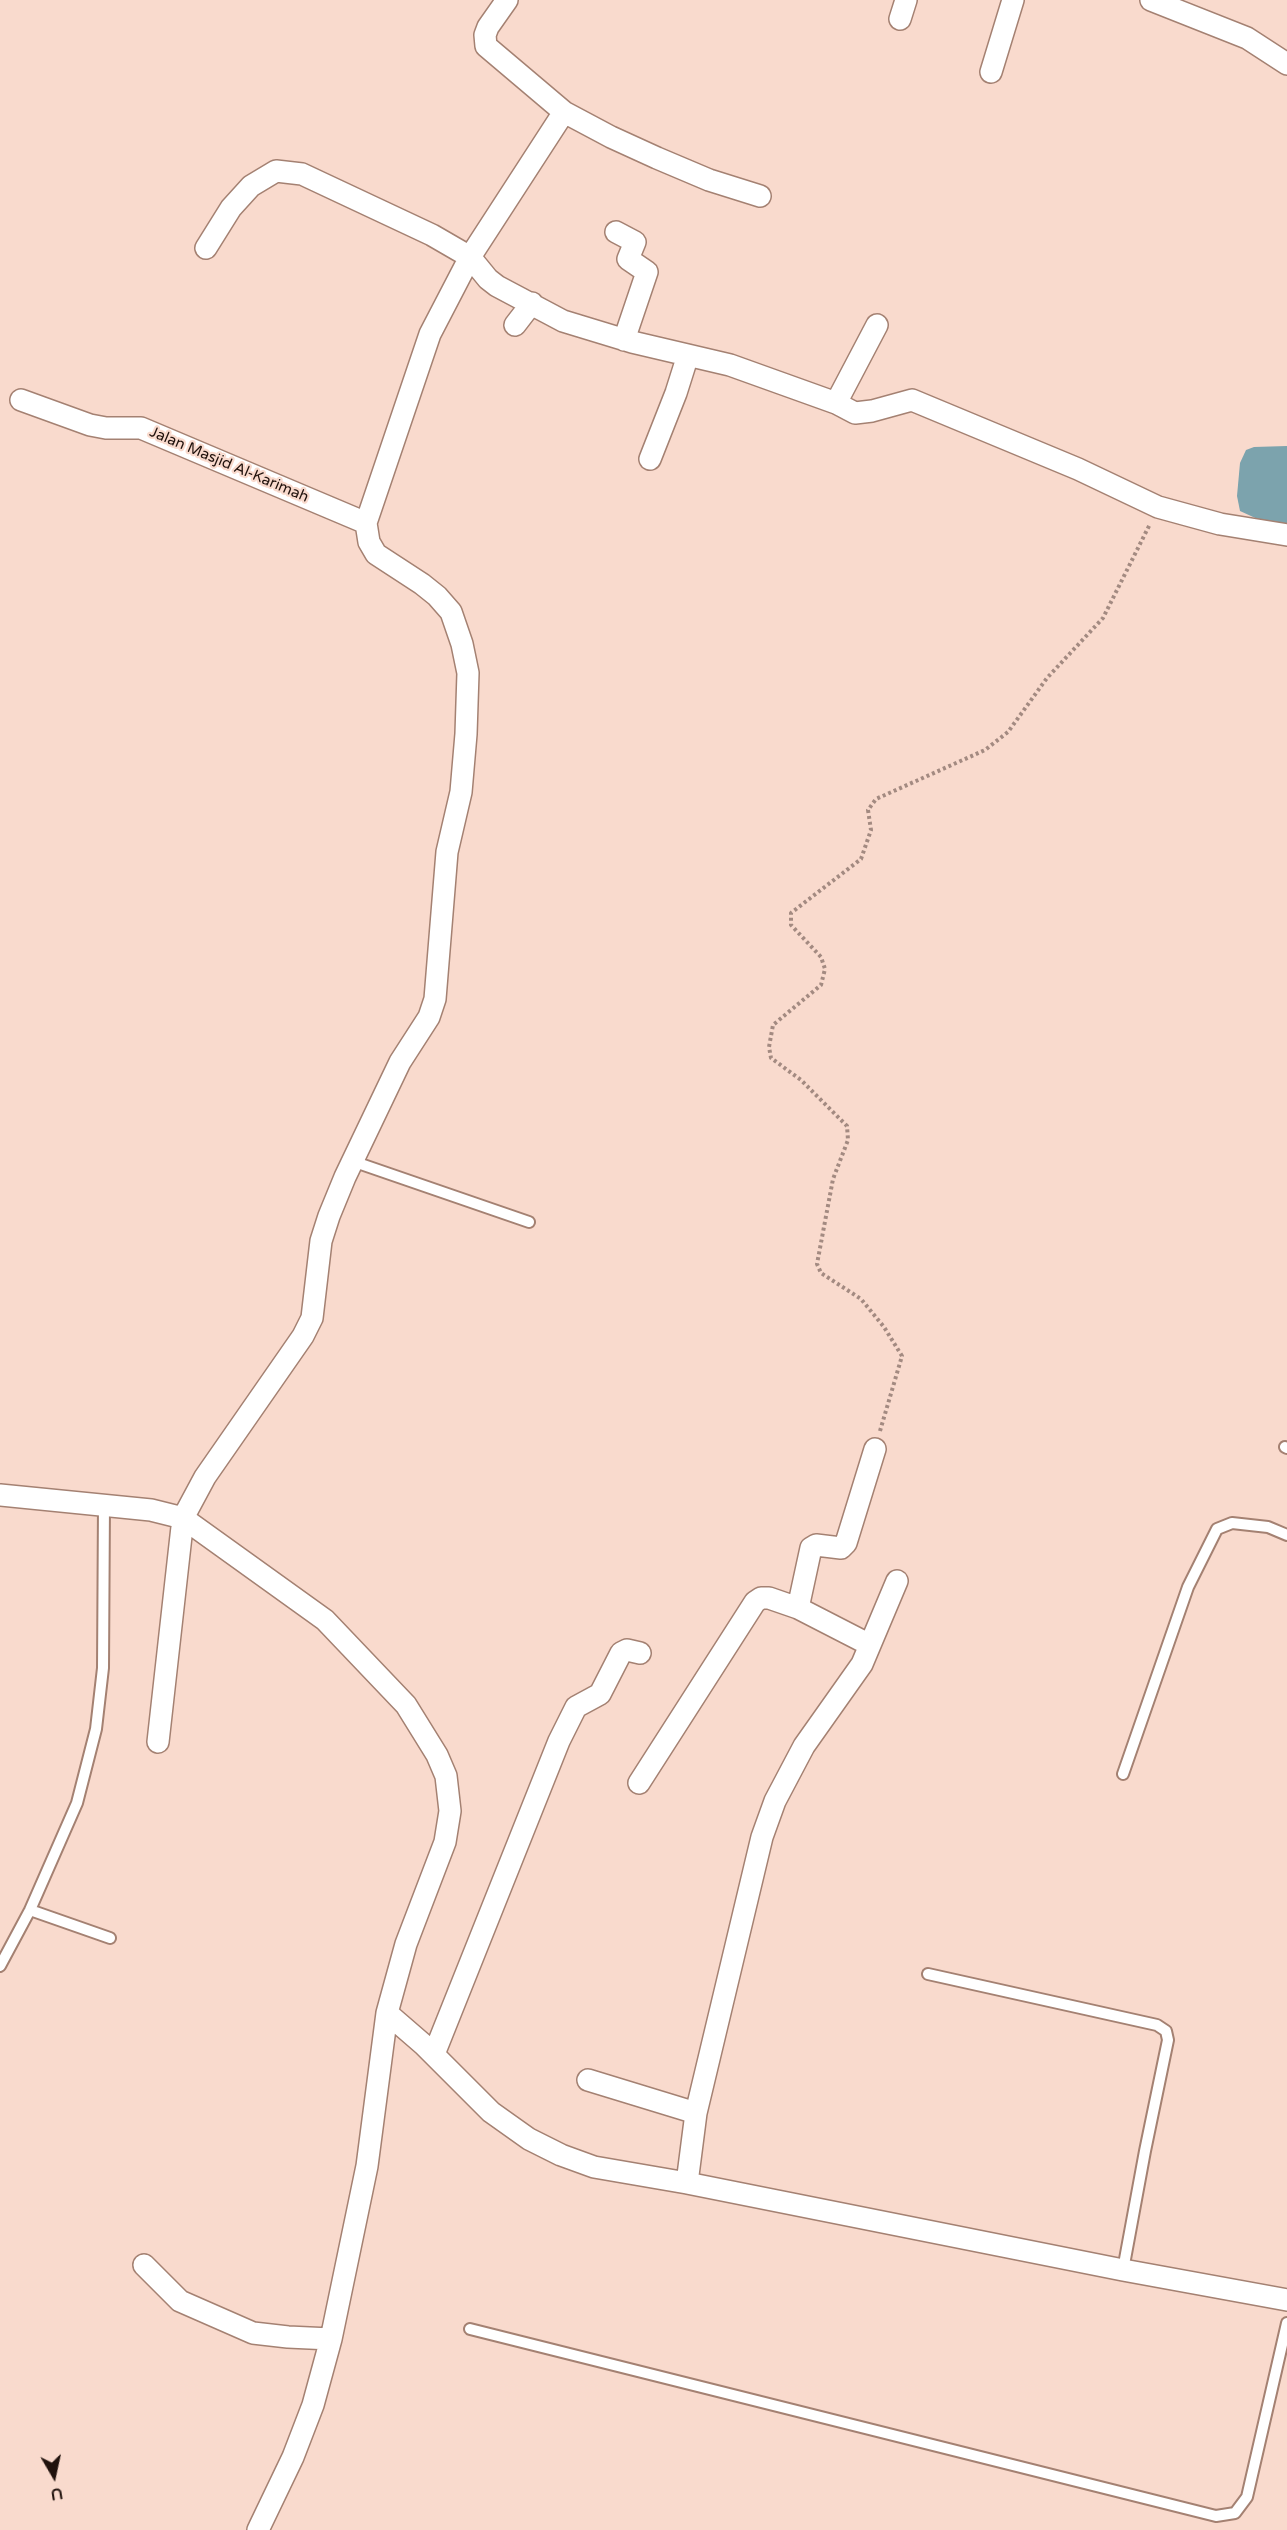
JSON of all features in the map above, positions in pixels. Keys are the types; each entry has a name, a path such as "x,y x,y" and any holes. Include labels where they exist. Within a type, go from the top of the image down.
{"street":[{"path":"507,0 484,35 486,46 564,112 657,158 709,180 760,196"},
{"path":"991,72 1013,0"},
{"path":"1151,0 1248,38 1287,64"},
{"path":"158,1742 183,1518 205,1477 303,1336 312,1318 321,1241 329,1216 352,1161 400,1062 429,1017 435,999 447,852 461,792 468,674 462,644 451,612 422,584 376,555 369,542 366,523 430,334 470,257 564,112"},
{"path":"206,248 231,208 251,186 276,171 302,174 432,235 470,257 488,279 497,286 564,321 624,340 730,365 855,412 872,411 912,400 1078,469 1158,507 1220,524 1287,535"},
{"path":"616,232 635,242 628,259 647,272 624,340"},
{"path":"515,325 532,303"},
{"path":"836,403 877,325"},
{"path":"650,459 688,355"},
{"name":"Jalan Masjid Al-Karimah","path":"21,400 90,425 106,428 141,428 366,523"},
{"path":"798,1608 811,1548 816,1545 841,1548 846,1543 875,1449"},
{"path":"0,1495 104,1504 151,1510 183,1518 325,1620 406,1705 433,1746 446,1776 450,1803 447,1834 406,1944 391,2016 367,2166 331,2339 313,2405 297,2447 258,2530"},
{"path":"687,2183 696,2113 762,1837 775,1801 804,1746 856,1675 897,1581"},
{"path":"639,1783 755,1602 761,1598 768,1598 798,1608 870,1645"},
{"path":"429,2050 559,1741 576,1707 600,1694 621,1653 627,1650 640,1653"},
{"path":"391,2016 429,2050 490,2112 529,2139 561,2155 594,2167 687,2183 1123,2270 1287,2300"},
{"path":"588,2080 696,2113"},
{"path":"144,2265 180,2301 253,2333 331,2339"}],"lane":[{"path":"352,1161 529,1222"},
{"path":"0,1966 30,1910 77,1803 96,1729 103,1668 104,1504"},
{"path":"1123,1774 1188,1587 1216,1528 1232,1524 1259,1526 1268,1527 1287,1535"},
{"path":"30,1910 110,1938"},
{"path":"928,1974 1157,2025 1166,2031 1168,2040 1123,2270"},
{"path":"470,2329 1216,2516 1235,2513 1247,2497 1287,2323"}],"path":[{"path":"875,1449 902,1356 884,1327 861,1299 821,1274 817,1264 832,1179 848,1140 846,1126 801,1080 771,1058 769,1047 773,1025 822,985 825,969 821,957 791,925 791,913 861,859 871,830 868,810 876,799 930,777 985,750 1008,732 1047,678 1103,618 1158,507"}],"water":[{"path":"1287,446 1287,525 1264,522 1240,511 1237,496 1240,463 1246,450 1254,447"}]}
